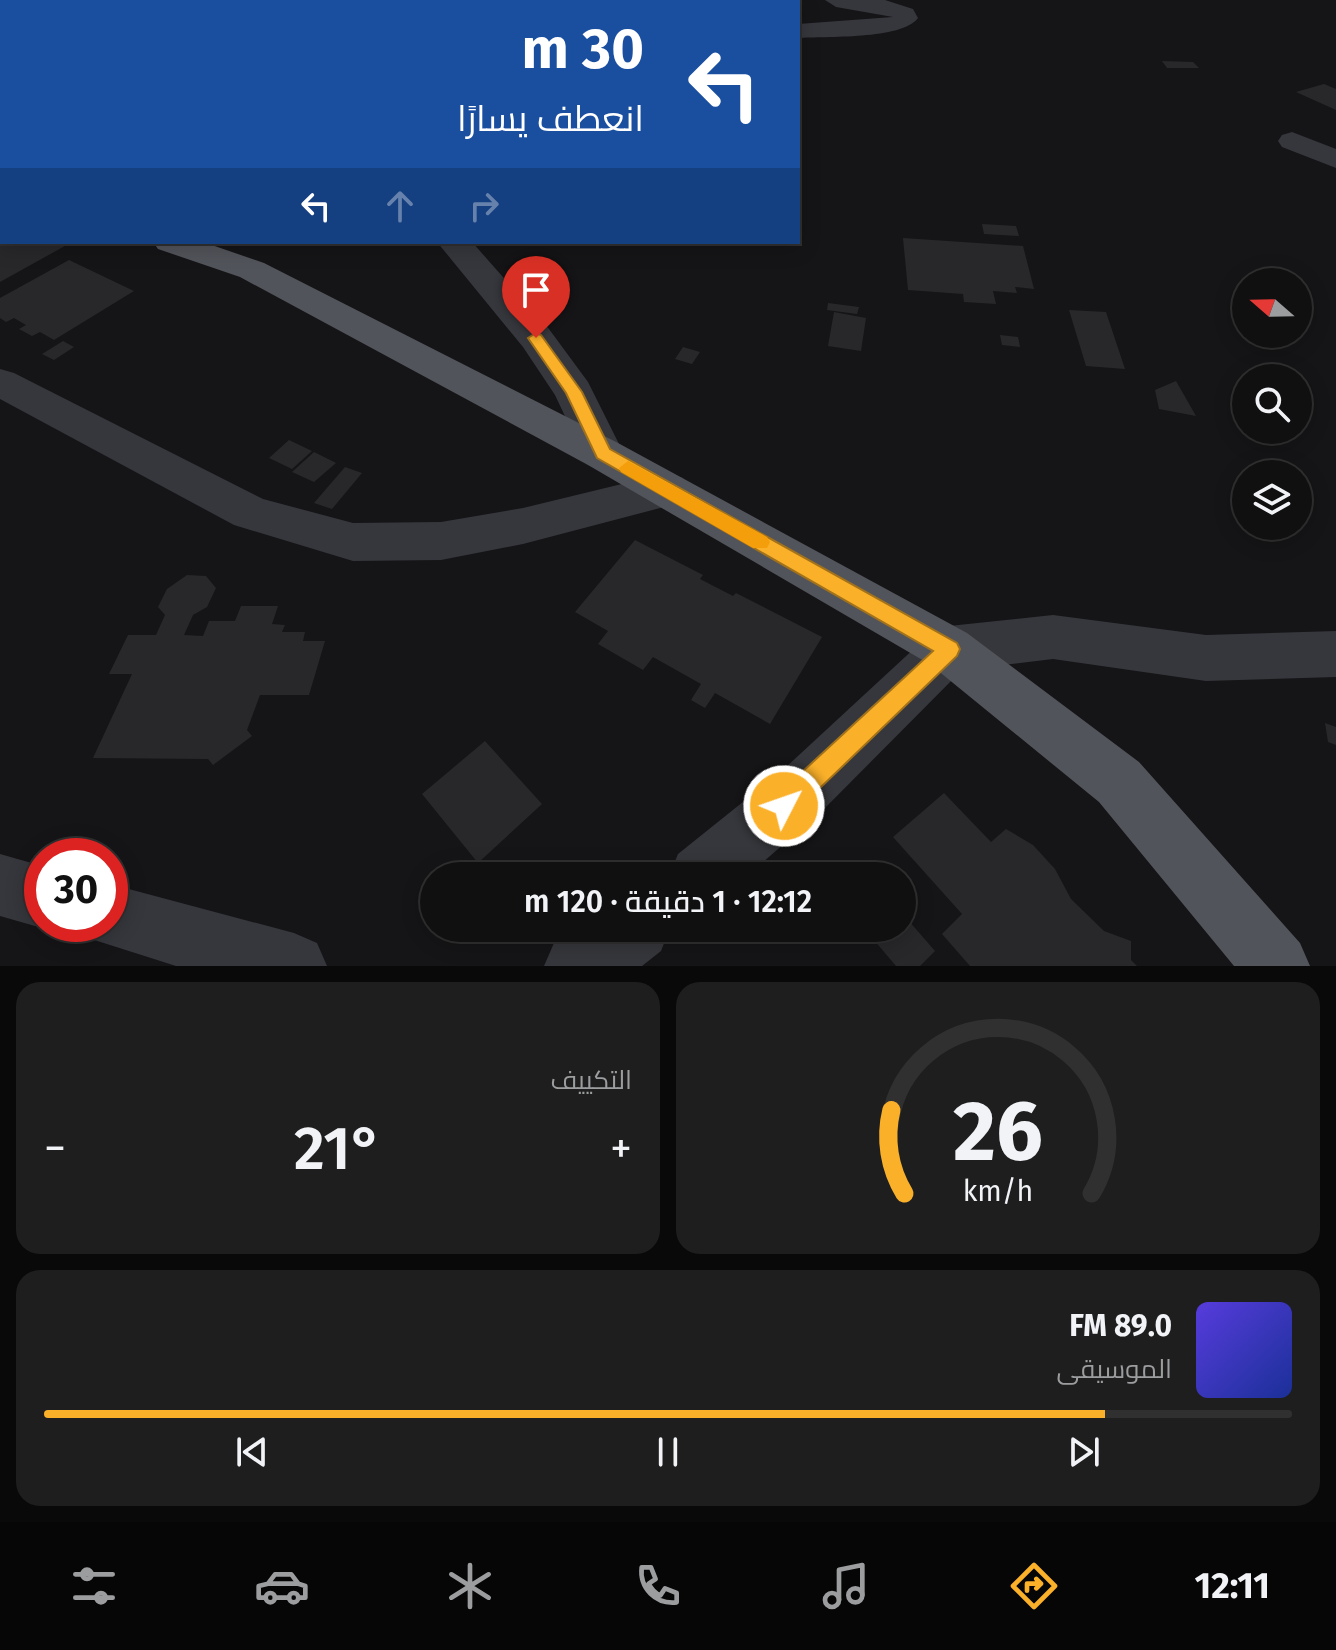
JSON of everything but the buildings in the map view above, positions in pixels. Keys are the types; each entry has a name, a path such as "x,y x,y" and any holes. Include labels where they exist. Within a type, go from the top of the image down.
{"main road":[{"path":"176,244 252,270 603,454 949,649 1119,782 1277,966"}],"street":[{"path":"800,31 888,25 906,18 905,14 894,8 836,0"},
{"path":"1292,141 1336,159"},
{"path":"456,244 504,297 544,349 574,392 603,454"},
{"path":"0,382 250,513 353,542 441,541 523,526 667,490"},
{"path":"717,862 805,788 949,649 1053,637 1206,658 1336,654"},
{"path":"0,885 24,892"},
{"path":"128,921 294,966"}],"slow traffic":[{"path":"628,468 760,542"}],"route":[{"path":"536,338 574,392 603,454 949,649 784,806"}]}
